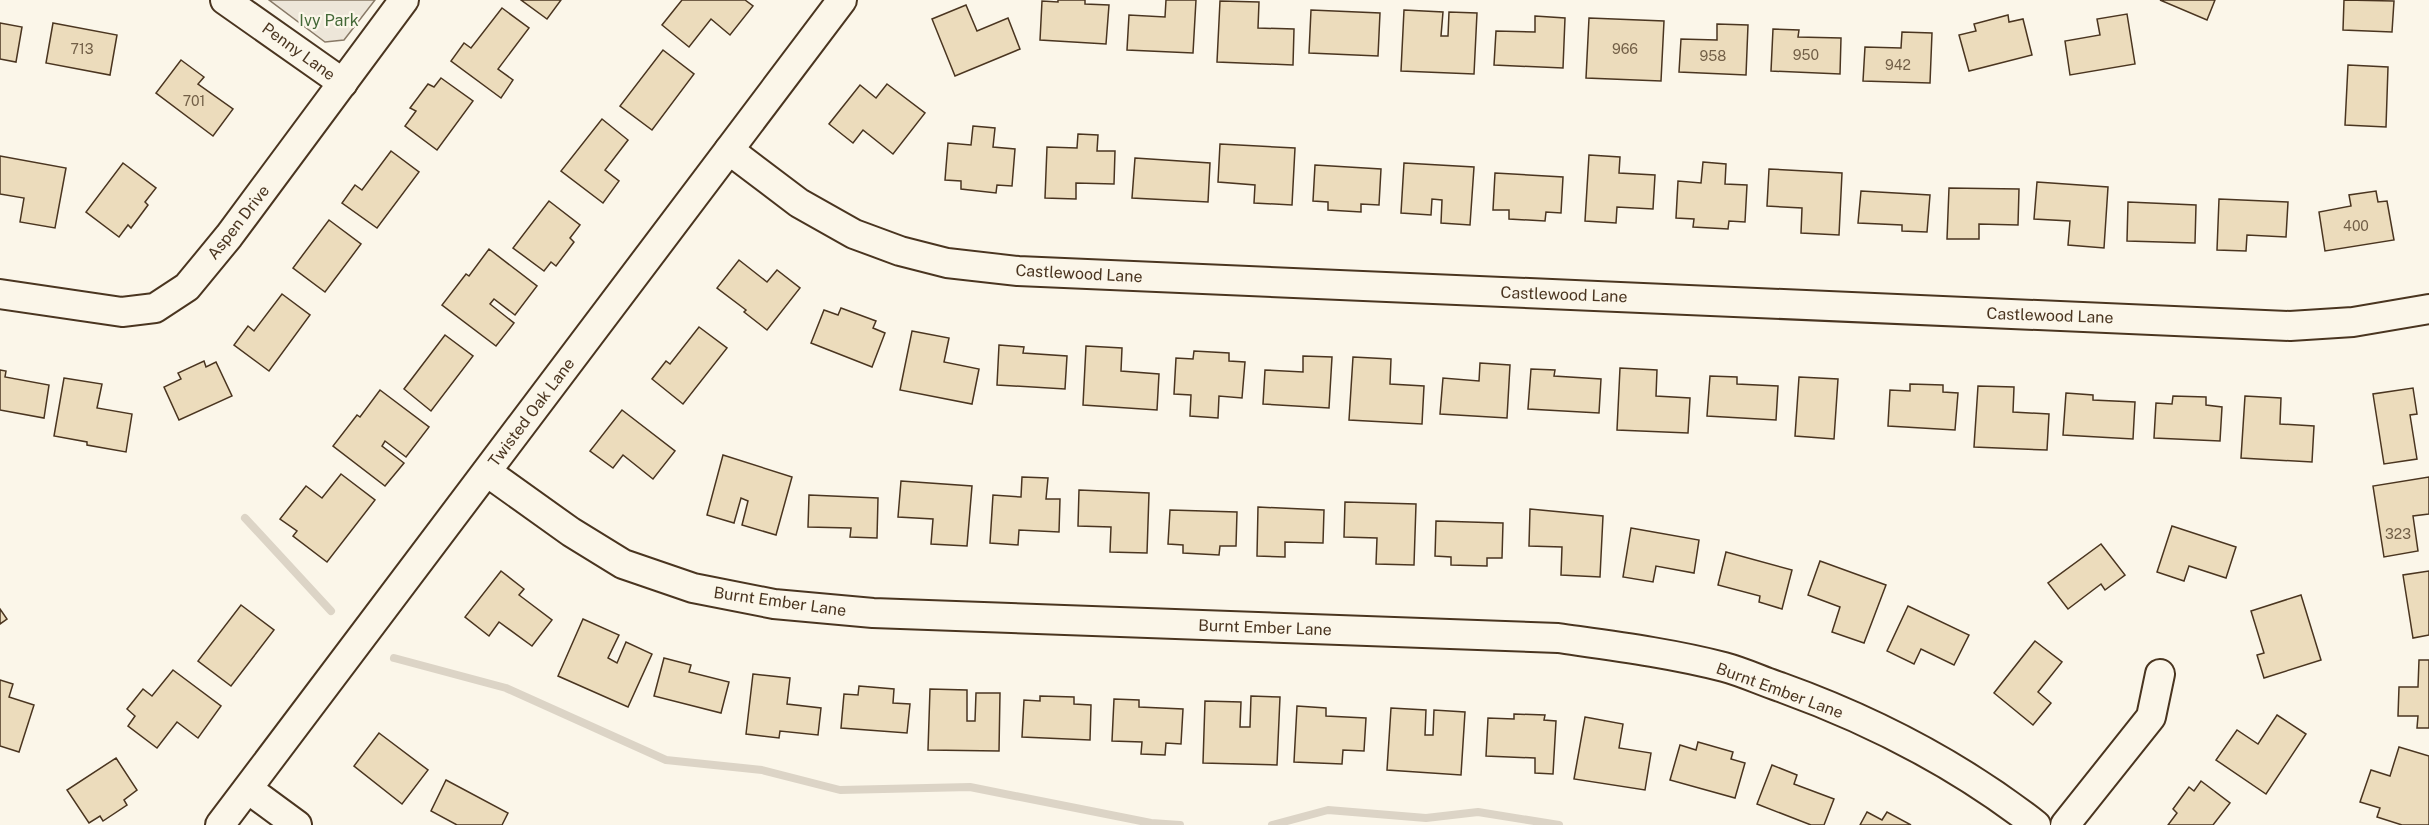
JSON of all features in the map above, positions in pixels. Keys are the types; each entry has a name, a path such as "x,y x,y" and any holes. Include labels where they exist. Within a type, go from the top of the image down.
{"street":[{"name":"Penny Lane","path":"225,0 343,83"},
{"name":"Aspen Drive","path":"0,294 122,312 155,308 187,287 229,236 404,0"},
{"name":"Twisted Oak Lane","path":"220,825 842,0"},
{"name":"Castlewood Lane","path":"729,150 799,203 854,234 900,251 947,263 1018,271 2290,326 2353,322 2429,309"},
{"name":"Burnt Ember Lane","path":"486,472 571,532 623,564 693,588 774,604 873,613 1558,638 1645,651 1726,668 1820,702 1913,744 2011,806 2036,825"},
{"path":"2065,825 2151,717 2160,674"},
{"path":"248,789 297,825"}],"green space":[{"name":"Ivy Park","path":"269,0 375,0 344,40 325,42"}],"building":[{"path":"521,0 561,0 547,19"},
{"path":"682,0 745,0 753,6 730,35 711,19 689,47 662,25"},
{"path":"1058,0 1085,0 1085,4 1109,5 1106,44 1040,40 1042,1 1058,2"},
{"path":"1166,0 1196,0 1193,53 1127,50 1129,15 1165,17"},
{"path":"2160,0 2215,0 2207,20"},
{"path":"2344,0 2394,1 2392,32 2343,30"},
{"path":"1220,1 1259,2 1258,28 1294,29 1293,65 1217,62"},
{"path":"966,5 977,31 1008,18 1020,49 955,76 932,19"},
{"path":"502,8 529,28 498,69 513,80 501,98 451,61 464,43 471,48"},
{"path":"1311,10 1380,13 1378,56 1309,53"},
{"path":"1404,10 1443,12 1441,36 1448,36 1449,12 1477,13 1474,74 1401,71"},
{"path":"2127,14 2135,64 2070,75 2065,41 2100,35 2097,19"},
{"path":"2008,15 2009,22 2023,19 2032,55 1969,71 1959,35 1976,31 1974,24"},
{"path":"1535,16 1565,18 1563,68 1494,65 1496,31 1535,32"},
{"path":"1589,18 1664,21 1661,81 1586,78"},
{"path":"0,23 22,27 16,62 0,59"},
{"path":"53,23 117,35 110,75 46,63"},
{"path":"1717,24 1748,25 1746,75 1679,72 1681,39 1717,40"},
{"path":"1773,29 1799,30 1798,37 1841,38 1840,74 1771,71"},
{"path":"1902,32 1932,33 1930,83 1863,81 1865,47 1901,48"},
{"path":"663,50 694,74 652,130 620,106"},
{"path":"181,60 204,77 198,84 233,109 213,136 156,93"},
{"path":"2348,65 2388,67 2386,127 2345,125"},
{"path":"441,78 473,101 437,150 405,126 416,111 410,108 428,84 434,87"},
{"path":"887,84 925,113 893,154 863,130 853,143 829,124 860,85 876,98"},
{"path":"602,119 628,140 605,170 619,181 603,203 561,171"},
{"path":"973,126 995,128 993,147 1015,149 1012,186 997,185 996,193 961,189 961,181 945,180 948,143 971,145"},
{"path":"1078,134 1098,135 1097,151 1115,151 1114,184 1076,183 1076,199 1045,198 1047,147 1077,148"},
{"path":"1220,144 1295,148 1292,205 1254,203 1255,185 1218,182"},
{"path":"391,151 419,172 377,228 342,203 355,185 362,190"},
{"path":"1589,155 1620,157 1619,173 1655,175 1653,209 1617,207 1616,223 1585,221"},
{"path":"0,156 66,168 55,228 20,222 24,198 0,194"},
{"path":"1135,158 1210,163 1208,202 1132,198"},
{"path":"1703,162 1726,164 1725,184 1747,185 1745,222 1729,221 1728,229 1693,227 1694,219 1676,218 1678,181 1701,183"},
{"path":"123,163 156,188 145,202 148,205 131,228 128,225 119,237 86,212"},
{"path":"1404,163 1474,167 1470,225 1441,223 1442,200 1432,199 1431,215 1401,213"},
{"path":"1315,165 1381,169 1379,205 1361,204 1361,212 1328,210 1328,202 1313,201"},
{"path":"1769,169 1842,173 1839,235 1801,233 1802,208 1767,206"},
{"path":"1495,173 1563,177 1561,213 1546,212 1545,221 1509,219 1509,210 1493,210"},
{"path":"2037,182 2108,187 2104,248 2068,245 2070,221 2034,219"},
{"path":"1949,188 2019,189 2018,225 1979,224 1979,239 1947,239"},
{"path":"1861,191 1930,195 1927,232 1902,231 1902,225 1858,223"},
{"path":"2376,191 2378,202 2387,201 2394,240 2325,251 2319,212 2351,206 2349,195"},
{"path":"2219,199 2288,202 2286,237 2247,235 2246,251 2217,250"},
{"path":"549,201 580,225 570,238 574,242 556,266 551,262 544,271 513,248"},
{"path":"2128,202 2196,205 2195,243 2127,241"},
{"path":"329,220 361,244 325,292 293,268"},
{"path":"489,249 537,286 515,315 494,299 490,304 514,323 496,346 442,305 466,274 469,276"},
{"path":"739,260 767,282 777,270 800,288 767,330 744,312 746,310 717,288"},
{"path":"282,294 310,315 269,371 234,345 248,326 254,331"},
{"path":"841,308 876,321 873,328 885,333 872,367 811,343 824,310 838,315"},
{"path":"699,327 727,348 683,404 652,379 666,361 670,364"},
{"path":"912,331 949,338 944,362 979,369 972,404 900,390"},
{"path":"445,335 473,356 431,411 404,389"},
{"path":"999,345 1024,347 1023,353 1067,356 1065,389 997,385"},
{"path":"1086,346 1122,348 1121,371 1159,374 1157,410 1083,405"},
{"path":"1194,351 1229,353 1229,361 1245,362 1242,398 1219,396 1218,418 1190,416 1191,395 1174,394 1176,358 1193,359"},
{"path":"1303,356 1332,357 1329,408 1263,404 1265,370 1303,372"},
{"path":"1353,357 1391,359 1390,384 1424,386 1422,424 1349,420"},
{"path":"204,361 206,367 216,362 232,396 179,420 164,387 181,379 178,373"},
{"path":"1480,363 1510,365 1507,418 1440,414 1443,378 1479,381"},
{"path":"1620,368 1657,370 1656,396 1690,398 1688,433 1617,430"},
{"path":"1531,369 1555,370 1554,376 1601,379 1599,413 1528,409"},
{"path":"0,370 6,371 5,377 49,385 44,418 0,410"},
{"path":"1710,376 1737,377 1737,384 1778,386 1776,420 1707,416"},
{"path":"1799,377 1838,379 1834,439 1795,436"},
{"path":"64,378 102,384 97,408 132,414 126,452 54,436"},
{"path":"1910,384 1943,385 1943,392 1958,393 1955,430 1888,426 1890,390 1910,391"},
{"path":"1978,386 2014,387 2013,412 2049,414 2047,450 1974,447"},
{"path":"2413,388 2417,414 2410,415 2417,459 2384,464 2373,394"},
{"path":"380,390 429,427 406,457 385,441 382,446 404,463 385,486 333,446 357,415 360,417"},
{"path":"2066,393 2093,395 2093,400 2135,402 2133,439 2063,435"},
{"path":"2173,396 2206,397 2206,405 2222,407 2220,441 2154,438 2156,403 2172,404"},
{"path":"2245,396 2281,398 2280,424 2314,426 2312,462 2241,458"},
{"path":"622,410 675,451 653,479 623,455 613,468 590,451"},
{"path":"723,455 792,477 776,535 742,525 748,501 741,498 734,523 707,515"},
{"path":"341,474 375,500 327,562 293,536 297,531 280,519 306,486 322,498"},
{"path":"1022,477 1048,478 1046,499 1060,499 1059,532 1019,530 1018,545 990,543 993,495 1021,497"},
{"path":"2429,477 2429,514 2413,516 2418,551 2384,557 2373,486"},
{"path":"901,481 972,486 967,546 931,544 933,519 898,517"},
{"path":"1079,490 1149,493 1147,553 1110,552 1111,527 1078,526"},
{"path":"809,495 878,498 877,538 850,537 851,528 808,527"},
{"path":"1345,502 1416,504 1414,565 1376,564 1377,538 1344,537"},
{"path":"1258,507 1324,510 1323,543 1285,542 1285,557 1257,556"},
{"path":"1530,509 1603,516 1600,577 1561,575 1562,547 1529,546"},
{"path":"1170,510 1237,512 1236,546 1220,546 1219,555 1183,553 1183,545 1168,544"},
{"path":"1436,521 1503,523 1502,558 1487,558 1487,566 1451,565 1451,557 1435,556"},
{"path":"2172,526 2236,547 2226,578 2189,566 2184,581 2157,572"},
{"path":"1631,528 1699,540 1694,573 1656,566 1653,582 1623,577"},
{"path":"2101,544 2125,575 2105,590 2101,584 2068,609 2048,583"},
{"path":"1726,552 1792,570 1782,609 1759,602 1760,596 1718,585"},
{"path":"1820,561 1886,585 1864,643 1832,632 1840,607 1808,595"},
{"path":"501,571 524,589 519,595 552,620 532,646 499,622 489,636 465,617"},
{"path":"2429,571 2429,635 2413,638 2403,575"},
{"path":"2301,595 2321,660 2264,678 2257,655 2264,653 2251,611"},
{"path":"241,605 274,630 231,686 198,661"},
{"path":"1908,606 1969,635 1954,665 1921,649 1914,664 1887,651"},
{"path":"0,609 7,619 0,624"},
{"path":"583,619 619,635 608,658 617,663 626,642 652,654 628,707 558,676"},
{"path":"2035,641 2062,662 2038,692 2051,703 2033,725 1994,693"},
{"path":"664,658 691,665 689,672 729,682 721,713 654,696"},
{"path":"2419,660 2429,660 2429,728 2417,728 2418,716 2398,716 2399,687 2418,687"},
{"path":"173,670 221,706 198,738 177,722 157,748 128,726 135,716 127,709 143,689 152,696"},
{"path":"753,674 790,678 787,704 821,708 818,735 780,731 779,738 746,734"},
{"path":"0,680 13,684 9,697 34,705 19,752 0,746"},
{"path":"859,686 894,689 893,703 910,704 907,733 841,728 844,694 858,695"},
{"path":"930,689 967,690 967,721 975,721 976,693 1000,693 999,751 928,750"},
{"path":"1040,696 1074,697 1074,704 1091,705 1090,740 1022,737 1024,700 1040,701"},
{"path":"1251,696 1280,697 1277,765 1203,763 1205,701 1241,702 1240,727 1250,727"},
{"path":"1114,699 1139,700 1139,707 1183,709 1181,744 1166,743 1165,755 1141,754 1142,742 1112,741"},
{"path":"1297,706 1326,708 1326,716 1366,718 1364,751 1343,750 1342,764 1294,762"},
{"path":"1391,708 1426,710 1425,735 1433,735 1434,710 1465,712 1461,775 1387,770"},
{"path":"1514,714 1545,715 1544,720 1556,721 1553,774 1535,773 1535,758 1486,756 1488,718 1514,719"},
{"path":"2277,715 2306,734 2266,794 2216,760 2237,730 2258,744"},
{"path":"1585,717 1623,724 1619,748 1651,753 1645,790 1574,779"},
{"path":"379,733 428,770 402,804 354,766"},
{"path":"1698,742 1733,752 1731,759 1745,763 1735,798 1670,780 1680,745 1696,750"},
{"path":"2399,747 2429,756 2429,825 2402,825 2377,817 2380,808 2360,802 2371,770 2390,776"},
{"path":"116,758 137,790 124,800 127,805 103,821 100,816 89,823 67,790"},
{"path":"1772,765 1797,775 1794,784 1834,799 1824,825 1811,825 1757,804"},
{"path":"446,780 508,813 502,825 457,825 431,811"},
{"path":"2201,781 2230,803 2213,825 2168,825 2177,813 2173,809 2189,787 2194,791"},
{"path":"1867,812 1882,820 1887,812 1911,825 1860,825"}],"waterway":[{"path":"245,518 331,611"},
{"path":"394,658 506,688 666,760 762,770 840,790 970,787 1151,823 1180,825"},
{"path":"1272,825 1328,810 1426,818 1478,812 1559,825"}]}
